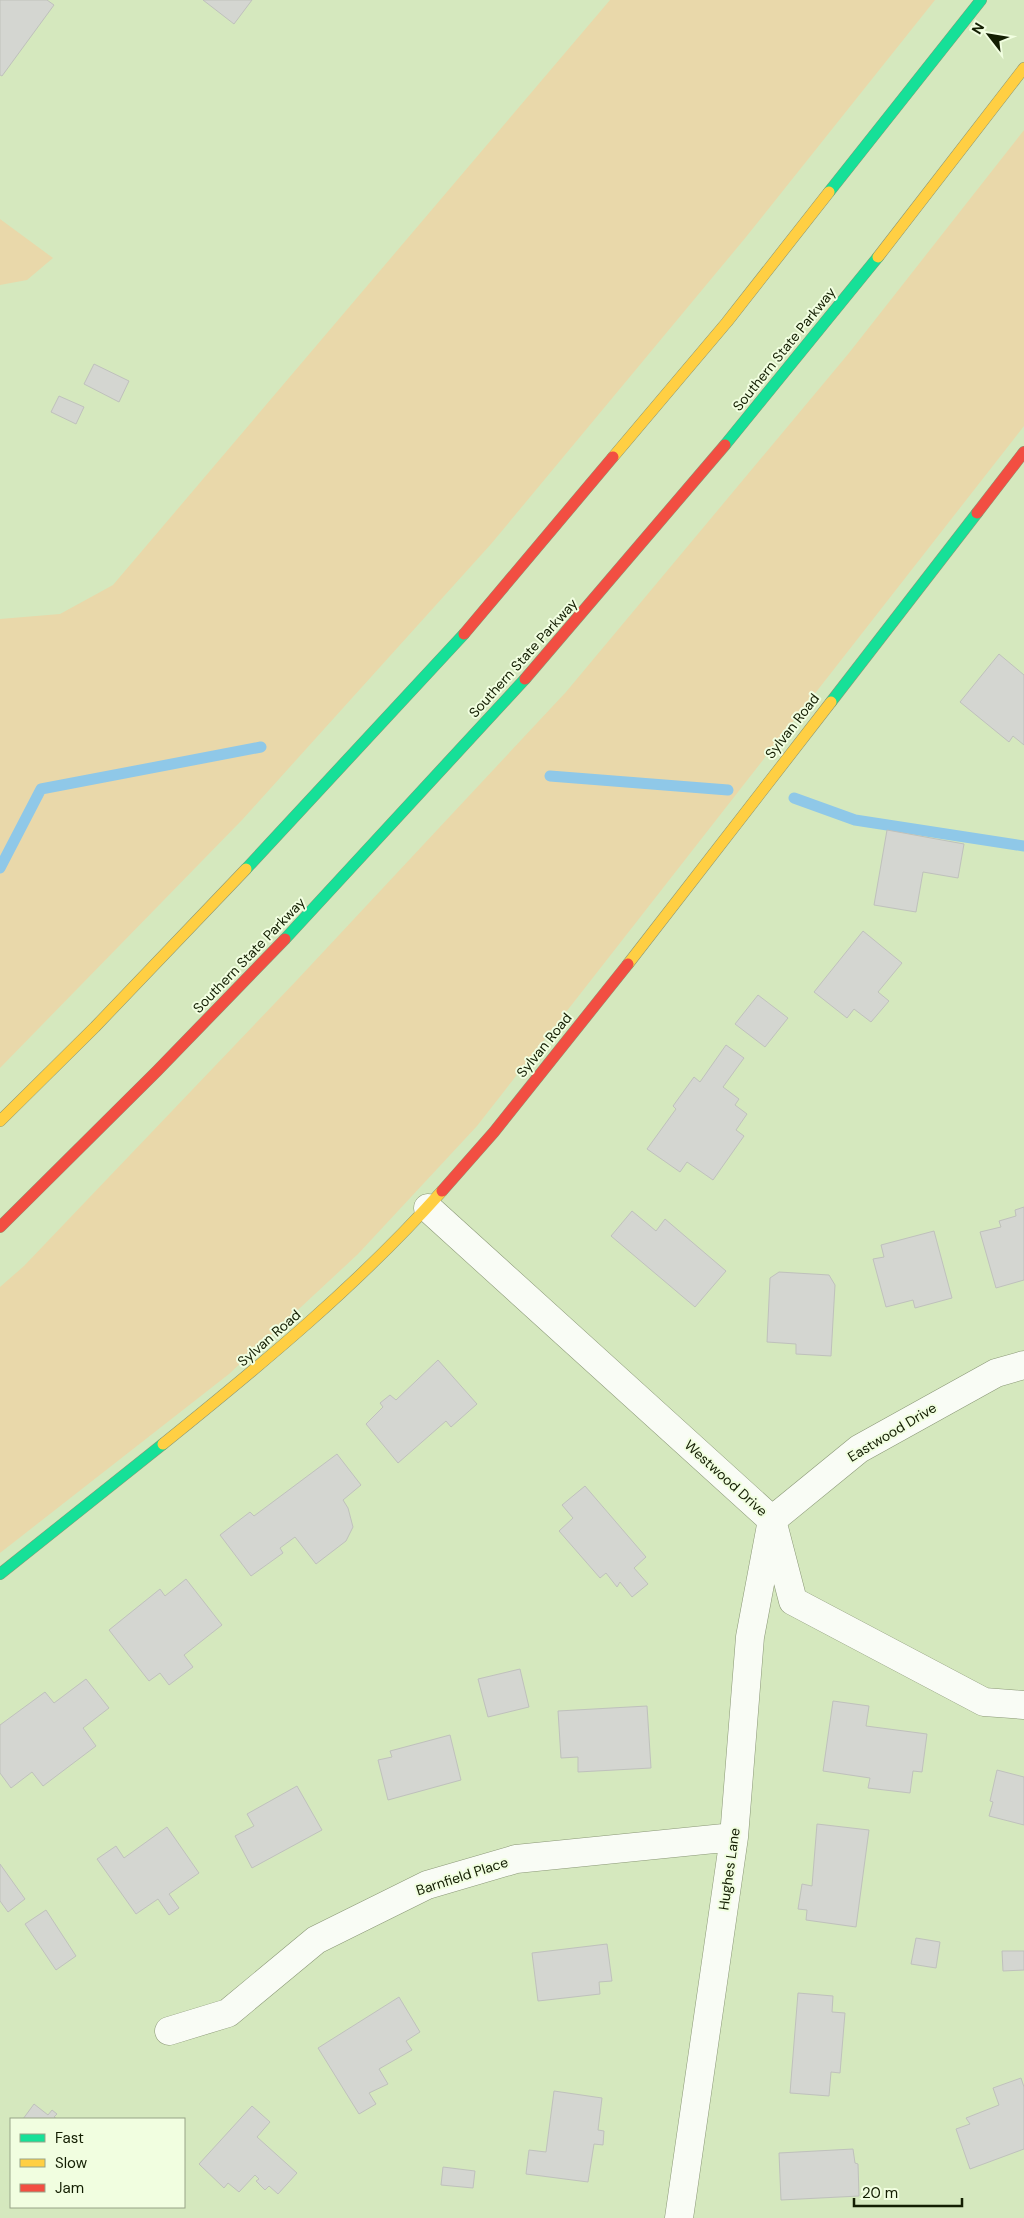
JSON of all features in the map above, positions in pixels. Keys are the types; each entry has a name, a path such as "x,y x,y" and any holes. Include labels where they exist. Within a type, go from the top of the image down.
{"main road":[{"path":"0,1121 95,1027 276,838 467,631 727,322 896,111 981,0"},
{"name":"Southern State Parkway","path":"0,1227 166,1063 259,967 350,872 526,678 611,581 773,386 1024,68"},
{"name":"Sylvan Road","path":"0,1574 275,1354 371,1267 428,1208 494,1132 629,962 1024,452"}],"street":[{"name":"Westwood Drive","path":"428,1208 772,1520 793,1601 984,1702 1024,1705"},
{"name":"Eastwood Drive","path":"772,1520 859,1449 996,1373 1024,1365"},
{"name":"Hughes Lane","path":"679,2218 734,1837 750,1637 772,1520"},
{"name":"Barnfield Place","path":"169,2031 228,2014 316,1940 427,1885 516,1859 734,1837"}],"shaded area":[{"path":"610,0 935,0 746,237 491,544 242,820 0,1068 0,619 60,614 113,585"},
{"path":"1024,130 1024,426 477,1126 358,1254 229,1374 0,1553 0,1287 24,1266 297,980 566,692 849,353"},
{"path":"0,219 53,258 27,280 0,285"}],"building":[{"path":"0,0 47,0 54,5 2,76 0,75"},
{"path":"203,0 252,0 234,24"},
{"path":"94,364 129,381 119,402 84,384"},
{"path":"59,396 84,407 76,424 51,412"},
{"path":"999,654 1024,675 1024,745 1013,736 1009,742 960,702"},
{"path":"887,830 964,844 958,878 923,872 916,912 874,905"},
{"path":"863,931 902,963 878,992 889,1001 871,1022 854,1009 847,1018 814,992"},
{"path":"758,995 788,1018 765,1047 735,1024"},
{"path":"726,1045 744,1058 723,1087 739,1099 735,1105 747,1114 736,1130 744,1136 713,1180 687,1162 680,1172 647,1149 676,1109 673,1106 694,1077 700,1082"},
{"path":"1024,1207 1024,1280 996,1288 980,1232 1001,1227 999,1221 1016,1216 1015,1210"},
{"path":"632,1211 656,1231 665,1219 726,1271 695,1307 611,1236"},
{"path":"934,1231 952,1298 915,1308 913,1300 886,1307 873,1259 884,1257 881,1245"},
{"path":"779,1272 829,1275 835,1285 831,1356 796,1354 796,1344 767,1342 770,1278"},
{"path":"438,1360 477,1404 451,1427 446,1421 398,1463 366,1424 383,1407 380,1403 390,1395 396,1400"},
{"path":"337,1454 361,1485 343,1500 348,1508 353,1527 346,1541 316,1564 295,1537 280,1548 283,1553 251,1576 220,1535 250,1512 254,1516"},
{"path":"585,1486 646,1557 634,1568 648,1584 632,1597 620,1582 617,1587 606,1573 600,1578 559,1531 573,1518 562,1505"},
{"path":"186,1579 222,1625 184,1655 193,1667 169,1685 160,1673 149,1681 109,1630 160,1589 165,1596"},
{"path":"520,1669 529,1707 488,1717 478,1679"},
{"path":"86,1679 109,1708 83,1728 96,1746 43,1786 32,1772 11,1788 0,1773 0,1725 45,1692 54,1703"},
{"path":"833,1701 869,1706 866,1726 927,1734 922,1772 913,1771 910,1793 868,1788 870,1778 823,1771"},
{"path":"647,1706 651,1768 578,1772 578,1757 561,1758 558,1711"},
{"path":"450,1735 461,1780 388,1800 378,1760 392,1757 390,1751"},
{"path":"997,1770 1024,1777 1024,1825 989,1816 993,1802 990,1801"},
{"path":"297,1786 322,1830 252,1868 235,1836 254,1826 247,1814"},
{"path":"817,1824 869,1830 856,1927 806,1920 807,1910 798,1909 802,1884 812,1886"},
{"path":"167,1827 199,1873 169,1894 179,1908 169,1915 158,1899 136,1914 97,1859 116,1846 124,1858"},
{"path":"0,1864 25,1899 8,1912 0,1901"},
{"path":"46,1910 76,1956 56,1970 25,1924"},
{"path":"916,1938 940,1942 936,1968 911,1964"},
{"path":"607,1944 612,1981 599,1982 600,1994 538,2001 532,1953"},
{"path":"1002,1951 1024,1951 1024,1970 1003,1971"},
{"path":"798,1993 833,1996 832,2012 845,2013 840,2073 831,2072 829,2096 790,2093"},
{"path":"399,1997 420,2032 406,2041 412,2050 379,2069 388,2084 369,2093 376,2104 359,2114 318,2048"},
{"path":"1021,2078 1024,2087 1024,2149 970,2169 956,2129 970,2124 966,2118 999,2105 993,2088"},
{"path":"554,2091 602,2098 598,2130 604,2131 603,2145 594,2144 588,2182 526,2174 529,2150 546,2152"},
{"path":"34,2104 48,2115 52,2110 57,2114 54,2117 56,2118 24,2118"},
{"path":"252,2106 270,2122 257,2137 297,2173 278,2194 269,2186 265,2190 256,2181 259,2179 255,2175 239,2192 228,2183 224,2188 199,2164"},
{"path":"853,2149 855,2163 858,2164 859,2196 781,2200 779,2153"},
{"path":"443,2167 475,2171 473,2188 441,2185"}],"waterway":[{"path":"0,868 41,789 261,747"},
{"path":"550,776 728,790"},
{"path":"794,798 855,820 1024,846"}],"traffic: fast":[{"path":"829,192 981,0"},
{"path":"725,445 878,257"},
{"path":"831,702 977,513"},
{"path":"246,869 464,634"},
{"path":"285,939 525,679"},
{"path":"0,1574 163,1444"}],"traffic: slow":[{"path":"878,257 1024,68"},
{"path":"613,457 727,322 829,192"},
{"path":"628,964 831,702"},
{"path":"0,1121 95,1027 246,869"},
{"path":"163,1444 272,1354 343,1292 410,1226 442,1191"}],"traffic: jam":[{"path":"525,679 725,445"},
{"path":"977,513 1024,452"},
{"path":"464,634 613,457"},
{"path":"0,1227 157,1071 285,939"},
{"path":"442,1191 494,1132 628,964"}]}
